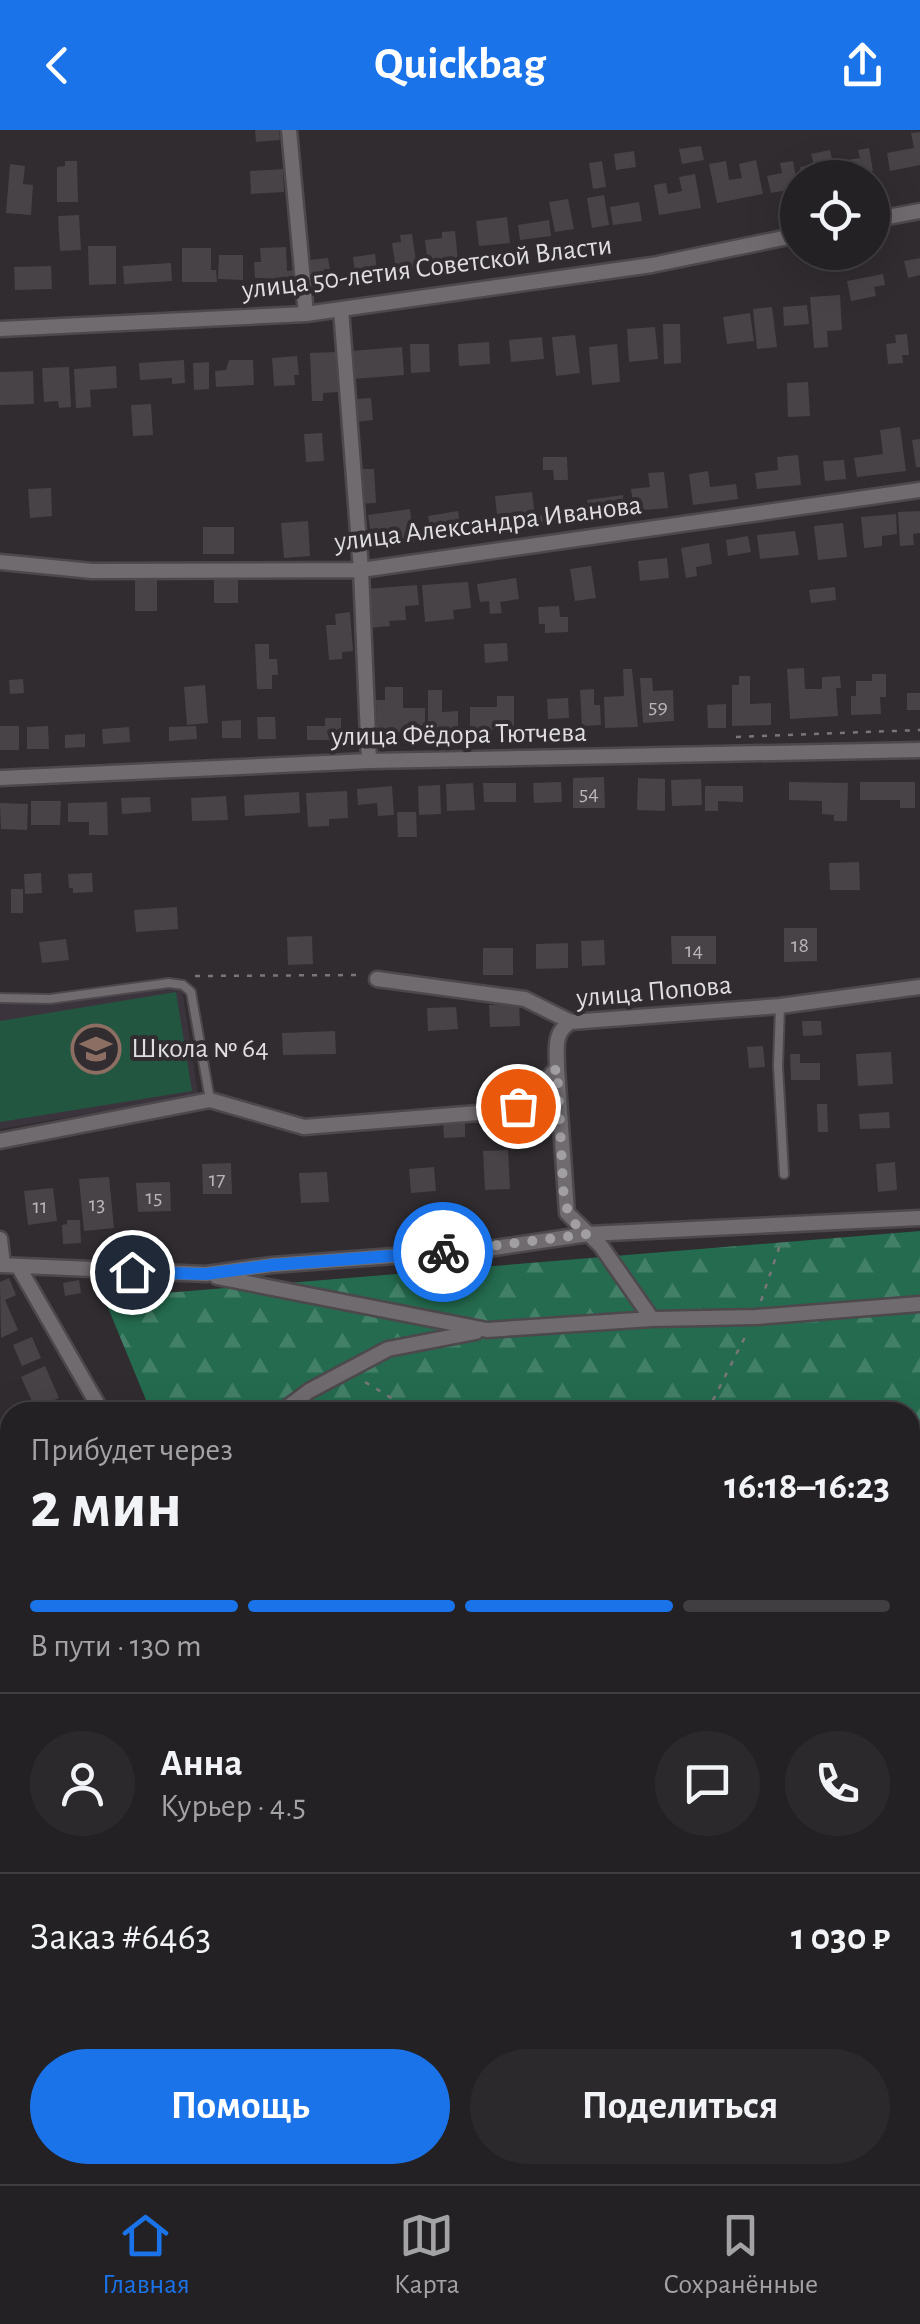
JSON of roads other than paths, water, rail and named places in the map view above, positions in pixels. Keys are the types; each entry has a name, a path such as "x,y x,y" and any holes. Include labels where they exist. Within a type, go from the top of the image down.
{"street":[{"path":"289,130 306,314"},
{"path":"890,217 920,211"},
{"name":"улица 50-летия Советской Власти","path":"0,329 306,314 652,264 780,239"},
{"path":"340,309 361,570 369,761"},
{"name":"улица Александра Иванова","path":"0,562 92,571 361,570 920,490"},
{"name":"улица Фёдора Тютчева","path":"0,778 369,761 920,750"},
{"path":"378,979 525,999 572,1022"},
{"name":"улица Попова","path":"557,1068 557,1037 572,1022 780,1006 920,987"},
{"path":"0,1141 210,1100 304,1127 503,1111 532,1097 557,1068"},
{"path":"557,1068 564,1202 574,1223 601,1246 652,1319"},
{"path":"206,1274 272,1265 488,1249 588,1234 920,1218"},
{"path":"0,1240 7,1266 95,1402"},
{"path":"7,1266 206,1274 487,1330"},
{"path":"295,1402 388,1349 487,1330 652,1319 756,1318 920,1304"}],"lane":[{"path":"0,998 50,999 169,983 182,985 191,992 210,1100"},
{"path":"780,1006 778,1066 784,1174"}],"place":[{"name":"Школа № 64","path":"96,1049"}]}
